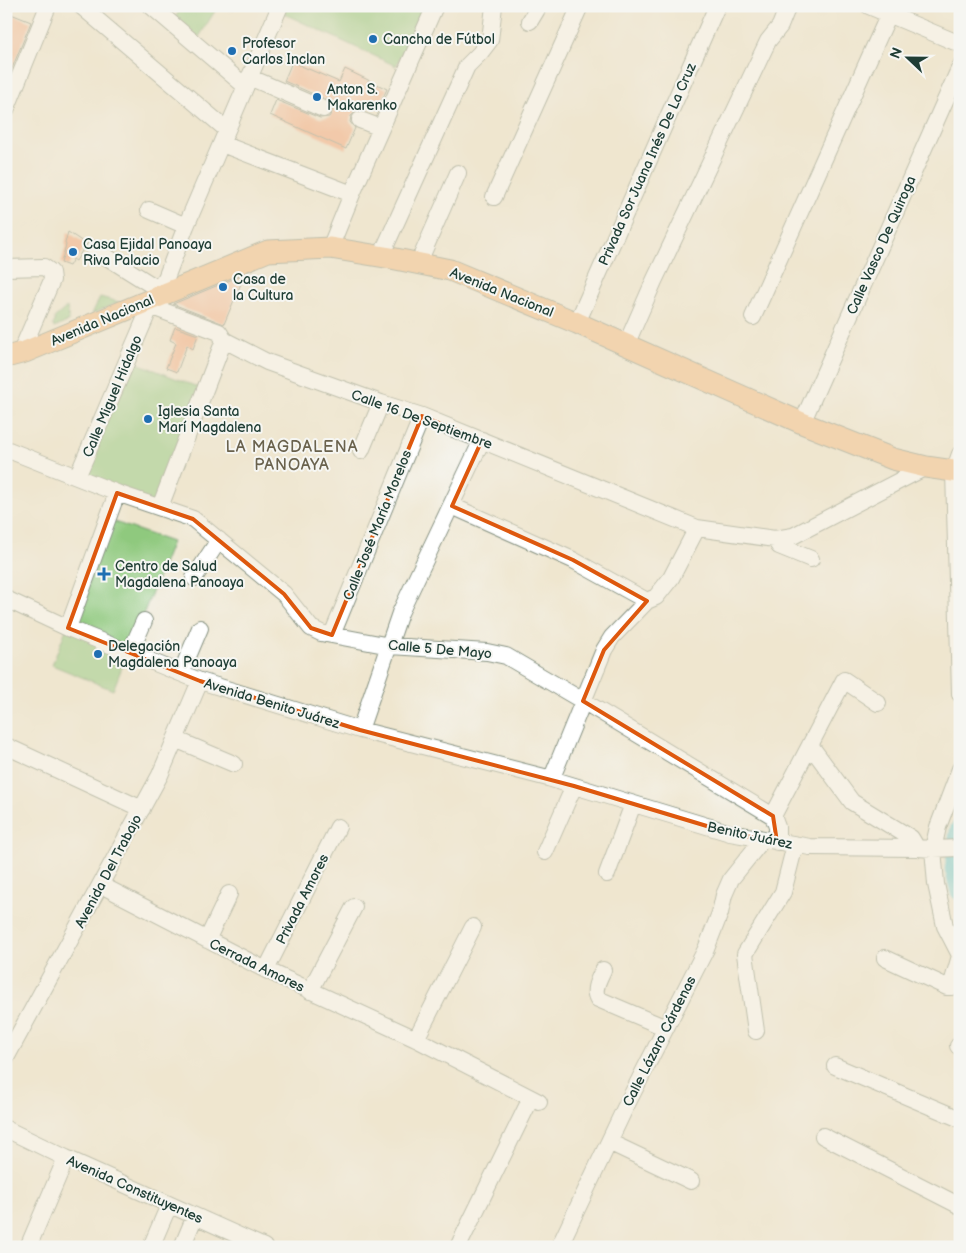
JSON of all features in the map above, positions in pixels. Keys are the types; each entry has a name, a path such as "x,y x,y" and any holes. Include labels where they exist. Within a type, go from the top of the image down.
{"main road":[{"name":"Avenida Nacional","path":"14,354 268,251 330,248 450,270 626,344 802,423 893,460 926,467 958,466"}],"street":[{"path":"6,110 48,6"},
{"path":"81,6 225,137 352,194"},
{"path":"151,6 247,82 323,109"},
{"name":"Calle Miguel Hidalgo","path":"77,477 154,298 166,278 186,226 280,6"},
{"path":"330,248 435,6"},
{"path":"381,256 467,66 480,54 490,40 494,6"},
{"path":"530,21 539,6"},
{"path":"494,197 580,6"},
{"name":"Privada Sor Juana Inés De La Cruz","path":"577,323 717,6"},
{"path":"626,344 768,41 780,26 788,6"},
{"path":"869,6 959,41"},
{"path":"753,317 888,14"},
{"name":"Calle Vasco De Quiroga","path":"802,423 960,67"},
{"path":"360,120 381,128"},
{"path":"418,264 458,173"},
{"path":"149,210 186,226"},
{"name":"Calle 16 De Septiembre","path":"94,249 154,298 219,332 224,340 267,362 381,404 422,416 697,528 775,539"},
{"path":"6,268 44,266 51,272 52,280 14,354"},
{"path":"160,507 224,340"},
{"path":"361,451 381,404"},
{"name":"Calle José María Morelos","path":"332,635 422,416"},
{"path":"360,730 400,613 482,440"},
{"path":"6,449 117,493 68,628"},
{"path":"958,466 960,694"},
{"path":"811,559 779,546 776,544 775,539 793,536 926,467"},
{"name":"Calle 5 De Mayo","path":"117,493 193,519 284,594 311,628 321,633 390,646 487,652 506,656 583,700 773,816"},
{"path":"452,506 573,560 647,601"},
{"path":"548,778 553,775 604,650 612,637 647,601 656,597 670,578 697,528"},
{"path":"194,578 219,540"},
{"name":"Avenida Benito Juárez","path":"6,599 68,628 200,680 360,730 548,778"},
{"path":"130,653 144,621"},
{"path":"182,673 200,628"},
{"name":"Avenida Del Trabajo","path":"6,1058 160,775 200,680"},
{"path":"770,840 777,827 773,816 844,680 878,703"},
{"path":"175,739 234,764"},
{"path":"810,745 852,802 911,838 917,848"},
{"path":"6,746 142,809"},
{"path":"885,958 947,987 951,986 960,955 945,926 936,884 946,849 938,827 960,769"},
{"name":"Benito Juárez","path":"548,778 730,833 795,845 810,847 946,849"},
{"path":"546,852 574,786"},
{"path":"608,874 633,804"},
{"name":"Privada Amores","path":"266,970 338,827"},
{"name":"Calle Lázaro Cárdenas","path":"559,1247 608,1142 706,949 731,879 770,840"},
{"path":"756,1032 745,954 784,892 795,845"},
{"name":"Cerrada Amores","path":"101,885 266,970 416,1039 535,1100 458,1247"},
{"path":"207,940 229,894"},
{"path":"310,991 354,907"},
{"path":"416,1039 473,927"},
{"path":"603,970 596,988 595,994 598,999 666,1028"},
{"path":"835,1066 960,1118"},
{"name":"Avenida Constituyentes","path":"6,1129 256,1245"},
{"path":"823,1136 960,1206"},
{"path":"608,1142 691,1181"},
{"path":"28,1247 66,1158"},
{"path":"151,1247 169,1205"},
{"path":"182,1247 195,1216"}],"highlighted area":[{"path":"422,416 482,440 452,506 573,560 647,601 604,650 583,701 773,816 777,842 730,833 574,786 360,730 200,681 68,628 117,493 193,519 284,594 311,628 332,635"}],"green space":[{"path":"182,6 218,6 199,37 173,21"},
{"name":"Cancha de Fútbol","path":"280,6 424,6 396,66 278,11"},
{"path":"100,297 119,302 92,314"},
{"path":"67,307 69,321 54,328 54,318"},
{"name":"Iglesia Santa Marí Magdalena","path":"132,361 205,390 158,505 82,477"},
{"path":"109,520 172,542 113,690 52,665"}],"building":[{"path":"6,12 31,22 6,83"},
{"path":"292,62 339,82 345,69 387,89 378,108 367,103 364,111 358,110 351,116 350,122 355,128 346,149 270,115 276,100 320,118 329,117 332,112 331,103 327,100 284,81"},
{"name":"Casa Ejidal Panoaya Riva Palacio","path":"68,232 86,244 76,261 73,259 69,266 61,263"},
{"name":"Casa de la Cultura","path":"245,274 224,324 173,304"},
{"path":"175,327 198,335 193,349 187,345 177,372 166,368 176,343 170,340"}],"waterway":[{"path":"960,830 955,869 960,890"}],"place":[{"name":"Cancha de Fútbol","path":"373,39"},
{"name":"Profesor Carlos Inclan","path":"232,51"},
{"name":"Anton S. Makarenko","path":"317,97"},
{"name":"Casa Ejidal Panoaya Riva Palacio","path":"73,252"},
{"name":"Casa de la Cultura","path":"223,287"},
{"name":"Iglesia Santa Marí Magdalena","path":"148,419"},
{"name":"Centro de Salud Magdalena Panoaya","path":"104,574"},
{"name":"Delegación Magdalena Panoaya","path":"98,654"}],"district":[{"name":"LA MAGDALENA PANOAYA","path":"292,455"}]}
